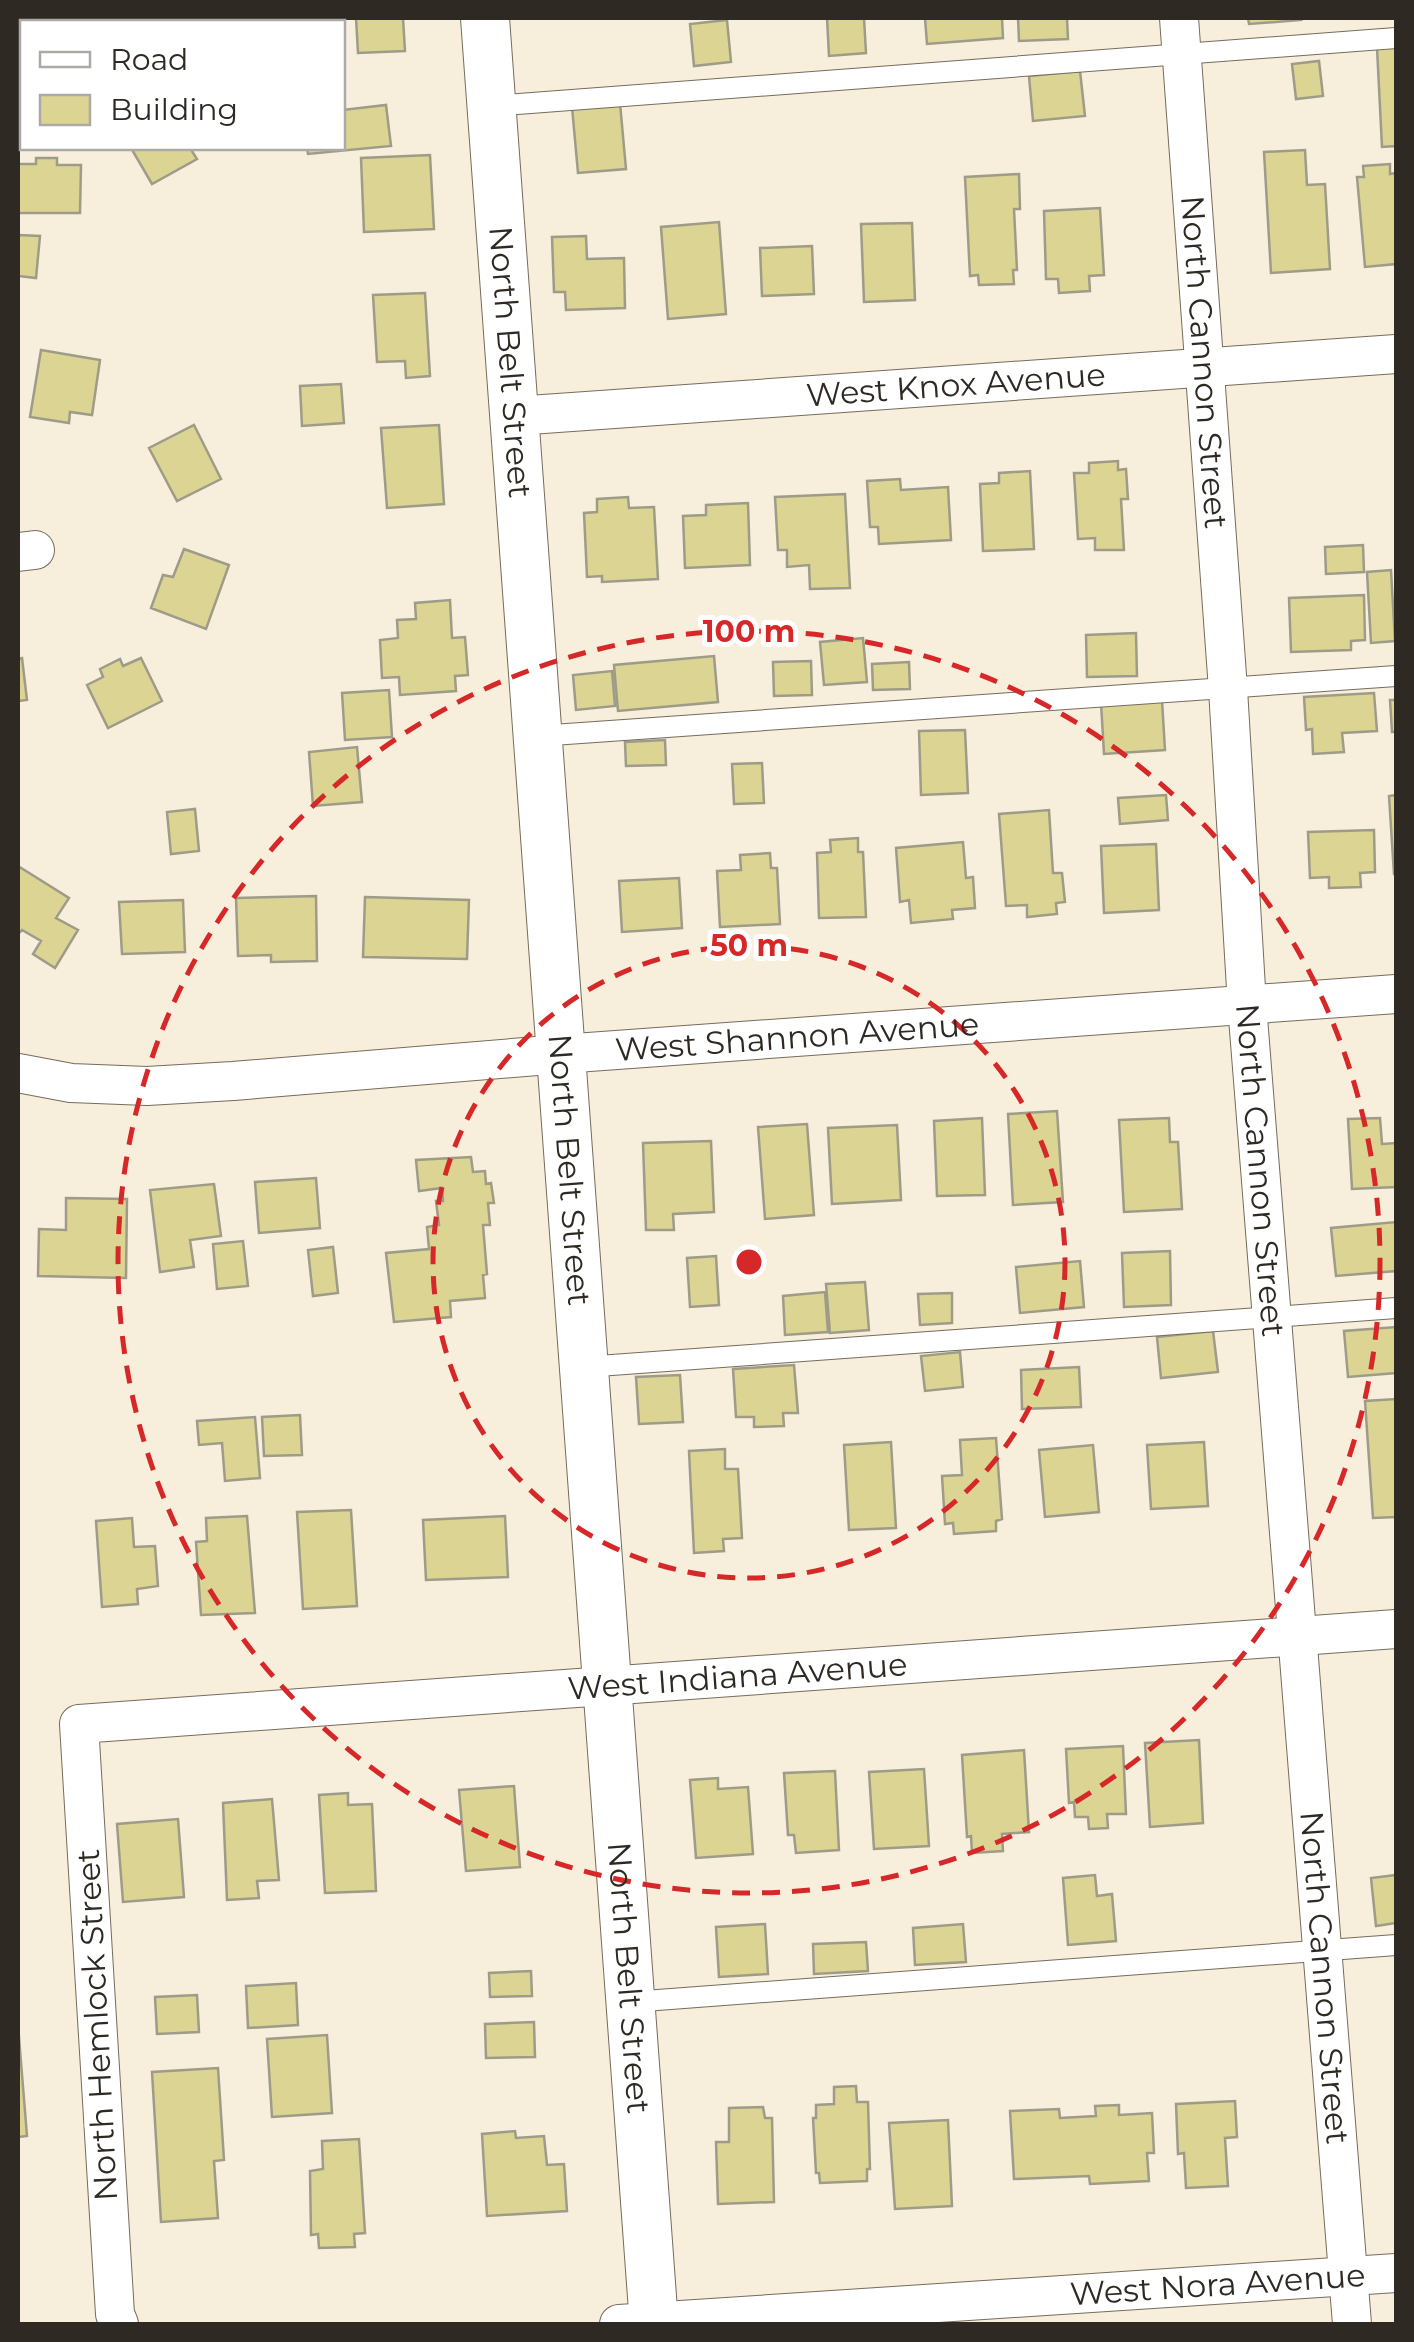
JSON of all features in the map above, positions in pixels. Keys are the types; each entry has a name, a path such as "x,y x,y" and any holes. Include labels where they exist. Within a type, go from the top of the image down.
{"street":[{"name":"North Belt Street","path":"486,18 630,2002 642,2324"},
{"name":"North Cannon Street","path":"1180,36 1247,1004 1352,2324"},
{"name":"West Knox Avenue","path":"514,416 1396,354"},
{"name":"West Shannon Avenue","path":"18,1074 71,1083 146,1086 1396,994"},
{"name":"West Indiana Avenue","path":"79,1724 1396,1629"},
{"name":"North Hemlock Street","path":"79,1724 115,2314 119,2324"},
{"name":"West Nora Avenue","path":"642,2324 1396,2274"}],"lane":[{"path":"492,106 1180,36 1396,38"},
{"path":"538,736 1396,676"},
{"path":"584,1367 1396,1308"},
{"path":"630,2002 1396,1946"}],"building":[{"path":"356,18 403,18 405,51 358,53"},
{"path":"827,18 864,18 866,53 829,56"},
{"path":"925,18 1002,18 1003,38 927,44"},
{"path":"1018,18 1067,18 1068,39 1019,41"},
{"path":"1248,18 1300,18 1301,20 1249,24"},
{"path":"727,20 731,62 694,66 690,24"},
{"path":"1396,47 1396,146 1382,147 1377,48"},
{"path":"1319,61 1323,96 1296,99 1292,64"},
{"path":"1080,71 1085,116 1033,121 1029,76"},
{"path":"620,103 626,169 578,173 572,107"},
{"path":"386,105 391,146 308,154 307,150 345,150 345,110"},
{"path":"132,150 191,150 197,159 152,184"},
{"path":"1305,150 1307,185 1325,184 1330,269 1271,273 1264,152"},
{"path":"430,155 434,229 364,232 361,158"},
{"path":"36,158 57,158 57,165 81,165 80,213 18,213 18,164 36,164"},
{"path":"1390,164 1390,174 1396,173 1396,264 1365,267 1357,177 1364,177 1363,166"},
{"path":"1019,174 1020,209 1014,209 1014,284 979,285 978,275 970,276 965,177"},
{"path":"1100,208 1104,275 1089,276 1090,291 1059,293 1058,279 1046,279 1044,211"},
{"path":"719,222 726,314 668,319 661,227"},
{"path":"912,223 915,300 864,302 861,224"},
{"path":"18,235 40,236 36,278 18,276"},
{"path":"586,236 587,259 624,258 625,308 566,310 565,292 554,292 552,237"},
{"path":"812,246 814,294 762,296 760,248"},
{"path":"425,293 430,376 406,378 405,361 377,362 373,295"},
{"path":"41,350 100,360 92,415 70,412 69,423 30,417"},
{"path":"341,384 344,423 302,426 300,386"},
{"path":"194,425 221,479 177,501 149,448"},
{"path":"439,425 444,504 387,508 381,428"},
{"path":"1118,461 1118,470 1126,469 1128,499 1121,499 1124,550 1095,550 1095,538 1078,539 1074,473 1089,473 1089,463"},
{"path":"1030,471 1034,549 983,551 980,484 999,483 999,473"},
{"path":"900,479 901,490 948,487 951,540 879,544 878,527 870,527 867,481"},
{"path":"845,494 850,588 810,589 809,565 787,567 787,550 778,550 775,497"},
{"path":"628,497 629,508 654,507 658,579 602,582 602,576 587,577 584,513 597,512 597,499"},
{"path":"748,503 750,565 685,568 683,516 706,515 706,505"},
{"path":"1363,545 1364,572 1326,574 1325,547"},
{"path":"184,549 229,565 206,629 151,608 163,575 173,577"},
{"path":"1391,570 1395,641 1371,643 1367,572"},
{"path":"1364,595 1365,640 1351,641 1351,650 1291,652 1289,598"},
{"path":"450,600 452,638 465,637 468,675 455,676 456,691 400,695 399,677 382,678 380,640 398,638 397,620 416,619 415,603"},
{"path":"1136,633 1137,676 1087,677 1086,635"},
{"path":"863,638 867,682 824,685 820,642"},
{"path":"714,656 718,702 618,711 614,665"},
{"path":"22,658 27,700 18,701 18,659"},
{"path":"141,658 162,701 108,728 87,685 103,677 100,669 120,659 123,666"},
{"path":"811,661 812,695 774,696 773,662"},
{"path":"909,662 910,689 873,690 872,664"},
{"path":"612,671 615,706 576,710 573,675"},
{"path":"389,690 392,737 345,740 342,693"},
{"path":"1374,693 1377,731 1342,733 1344,752 1313,754 1312,729 1306,730 1304,697"},
{"path":"1162,700 1165,750 1104,754 1101,703"},
{"path":"1390,700 1396,700 1396,732 1392,732"},
{"path":"965,730 968,793 921,795 919,731"},
{"path":"665,740 666,765 626,766 625,742"},
{"path":"357,747 362,802 313,806 309,752"},
{"path":"762,763 764,803 734,804 732,764"},
{"path":"1166,795 1168,820 1120,824 1118,798"},
{"path":"1396,795 1396,874 1394,874 1389,796"},
{"path":"195,809 199,851 171,854 167,812"},
{"path":"1049,810 1053,873 1062,873 1065,902 1056,903 1057,914 1027,917 1027,905 1006,906 999,814"},
{"path":"1374,830 1375,872 1360,873 1361,887 1329,888 1329,877 1310,878 1308,832"},
{"path":"858,838 858,852 863,852 866,917 819,918 817,853 831,852 830,840"},
{"path":"963,842 966,878 973,877 975,908 952,910 953,919 911,923 909,900 900,902 896,848"},
{"path":"1156,844 1159,910 1104,913 1101,846"},
{"path":"770,853 771,868 777,868 780,924 720,927 717,871 741,870 740,855"},
{"path":"18,866 69,898 56,918 78,930 55,968 33,954 41,941 22,930 18,934"},
{"path":"679,878 682,928 622,932 619,881"},
{"path":"316,896 317,961 271,962 271,955 238,956 236,898"},
{"path":"365,897 469,900 467,959 363,957"},
{"path":"183,900 185,952 122,954 119,902"},
{"path":"1057,1111 1063,1202 1013,1205 1008,1114"},
{"path":"982,1118 985,1195 937,1196 934,1121"},
{"path":"1169,1118 1170,1142 1178,1142 1182,1209 1124,1212 1119,1120"},
{"path":"1380,1118 1382,1144 1396,1143 1396,1187 1352,1189 1348,1119"},
{"path":"807,1124 814,1215 765,1219 758,1127"},
{"path":"897,1125 901,1200 832,1204 828,1128"},
{"path":"711,1141 714,1212 673,1214 674,1230 646,1230 643,1143"},
{"path":"471,1157 473,1172 485,1171 486,1184 491,1183 494,1203 488,1203 490,1225 483,1225 485,1298 450,1301 451,1317 394,1322 386,1253 429,1249 427,1227 439,1225 436,1201 443,1201 442,1188 419,1191 416,1160"},
{"path":"316,1178 320,1228 259,1233 255,1182"},
{"path":"214,1184 221,1236 190,1240 194,1267 160,1272 150,1190"},
{"path":"66,1198 127,1199 126,1278 38,1276 39,1229 66,1230"},
{"path":"1396,1222 1396,1271 1336,1276 1331,1228"},
{"path":"243,1241 248,1286 217,1289 213,1244"},
{"path":"333,1247 338,1293 313,1296 308,1250"},
{"path":"1170,1251 1171,1305 1124,1307 1122,1253"},
{"path":"716,1256 719,1305 690,1307 687,1258"},
{"path":"1080,1261 1084,1307 1020,1313 1016,1267"},
{"path":"865,1282 869,1330 830,1333 826,1284"},
{"path":"825,1292 828,1332 785,1335 783,1296"},
{"path":"952,1293 952,1323 920,1325 918,1294"},
{"path":"1396,1327 1396,1373 1348,1377 1344,1331"},
{"path":"1213,1331 1218,1372 1161,1378 1157,1337"},
{"path":"960,1352 963,1387 925,1391 921,1356"},
{"path":"794,1365 798,1413 783,1413 784,1426 754,1427 754,1417 736,1417 733,1369"},
{"path":"1079,1367 1081,1407 1022,1409 1021,1370"},
{"path":"680,1375 683,1422 639,1424 636,1377"},
{"path":"1396,1399 1396,1517 1373,1518 1365,1401"},
{"path":"300,1415 302,1455 264,1456 262,1417"},
{"path":"255,1417 260,1478 225,1481 222,1443 199,1445 197,1421"},
{"path":"996,1438 1002,1519 996,1521 996,1531 954,1534 953,1523 945,1524 942,1476 962,1475 960,1440"},
{"path":"891,1442 896,1528 849,1530 844,1445"},
{"path":"1204,1442 1208,1506 1151,1509 1147,1445"},
{"path":"1093,1445 1099,1512 1045,1517 1039,1450"},
{"path":"725,1449 725,1469 738,1469 742,1538 723,1539 724,1551 694,1553 689,1451"},
{"path":"351,1510 357,1606 303,1609 297,1512"},
{"path":"247,1516 255,1613 201,1615 196,1542 207,1541 206,1518"},
{"path":"505,1516 508,1577 426,1580 423,1520"},
{"path":"132,1518 134,1547 155,1546 158,1586 137,1589 138,1604 102,1607 96,1521"},
{"path":"1199,1740 1203,1823 1150,1827 1145,1743"},
{"path":"1123,1746 1126,1814 1107,1814 1108,1828 1089,1829 1088,1817 1075,1817 1074,1802 1069,1803 1066,1749"},
{"path":"1024,1750 1029,1832 1002,1834 1003,1851 972,1853 971,1836 967,1837 962,1755"},
{"path":"924,1769 929,1846 874,1849 869,1772"},
{"path":"835,1771 839,1850 796,1853 794,1835 788,1835 784,1773"},
{"path":"718,1778 718,1789 748,1787 753,1854 696,1858 690,1780"},
{"path":"514,1786 520,1867 466,1871 459,1790"},
{"path":"348,1793 348,1805 372,1804 376,1891 325,1893 319,1795"},
{"path":"272,1799 279,1880 257,1881 259,1898 227,1900 223,1803"},
{"path":"178,1819 184,1897 123,1902 117,1824"},
{"path":"1095,1875 1097,1896 1112,1894 1116,1941 1068,1945 1063,1878"},
{"path":"1396,1875 1396,1923 1376,1926 1371,1878"},
{"path":"765,1924 768,1974 719,1977 716,1927"},
{"path":"963,1924 966,1962 915,1965 913,1928"},
{"path":"866,1942 868,1971 814,1974 813,1944"},
{"path":"531,1971 532,1996 490,1997 489,1973"},
{"path":"296,1983 298,2025 248,2028 246,1986"},
{"path":"197,1995 199,2032 157,2034 155,1997"},
{"path":"534,2022 535,2057 486,2058 485,2024"},
{"path":"18,2025 27,2136 18,2137"},
{"path":"327,2035 332,2113 272,2117 267,2039"},
{"path":"218,2068 224,2160 214,2161 218,2218 161,2222 152,2072"},
{"path":"856,2086 857,2102 868,2102 867,2181 820,2183 813,2118 816,2105 834,2104 834,2087"},
{"path":"1235,2101 1237,2137 1225,2138 1228,2186 1186,2188 1184,2153 1178,2154 1176,2104"},
{"path":"1119,2105 1119,2115 1152,2113 1154,2153 1147,2153 1149,2181 1090,2184 1089,2176 1014,2179 1010,2111 1059,2109 1060,2118 1096,2116 1095,2106"},
{"path":"763,2107 765,2118 772,2118 774,2202 718,2204 716,2142 729,2142 729,2108"},
{"path":"948,2120 952,2206 895,2209 889,2123"},
{"path":"515,2131 516,2138 544,2136 547,2165 564,2164 567,2211 487,2216 482,2134"},
{"path":"359,2139 365,2233 354,2234 355,2247 319,2248 318,2234 311,2235 310,2171 323,2169 322,2141"}]}
